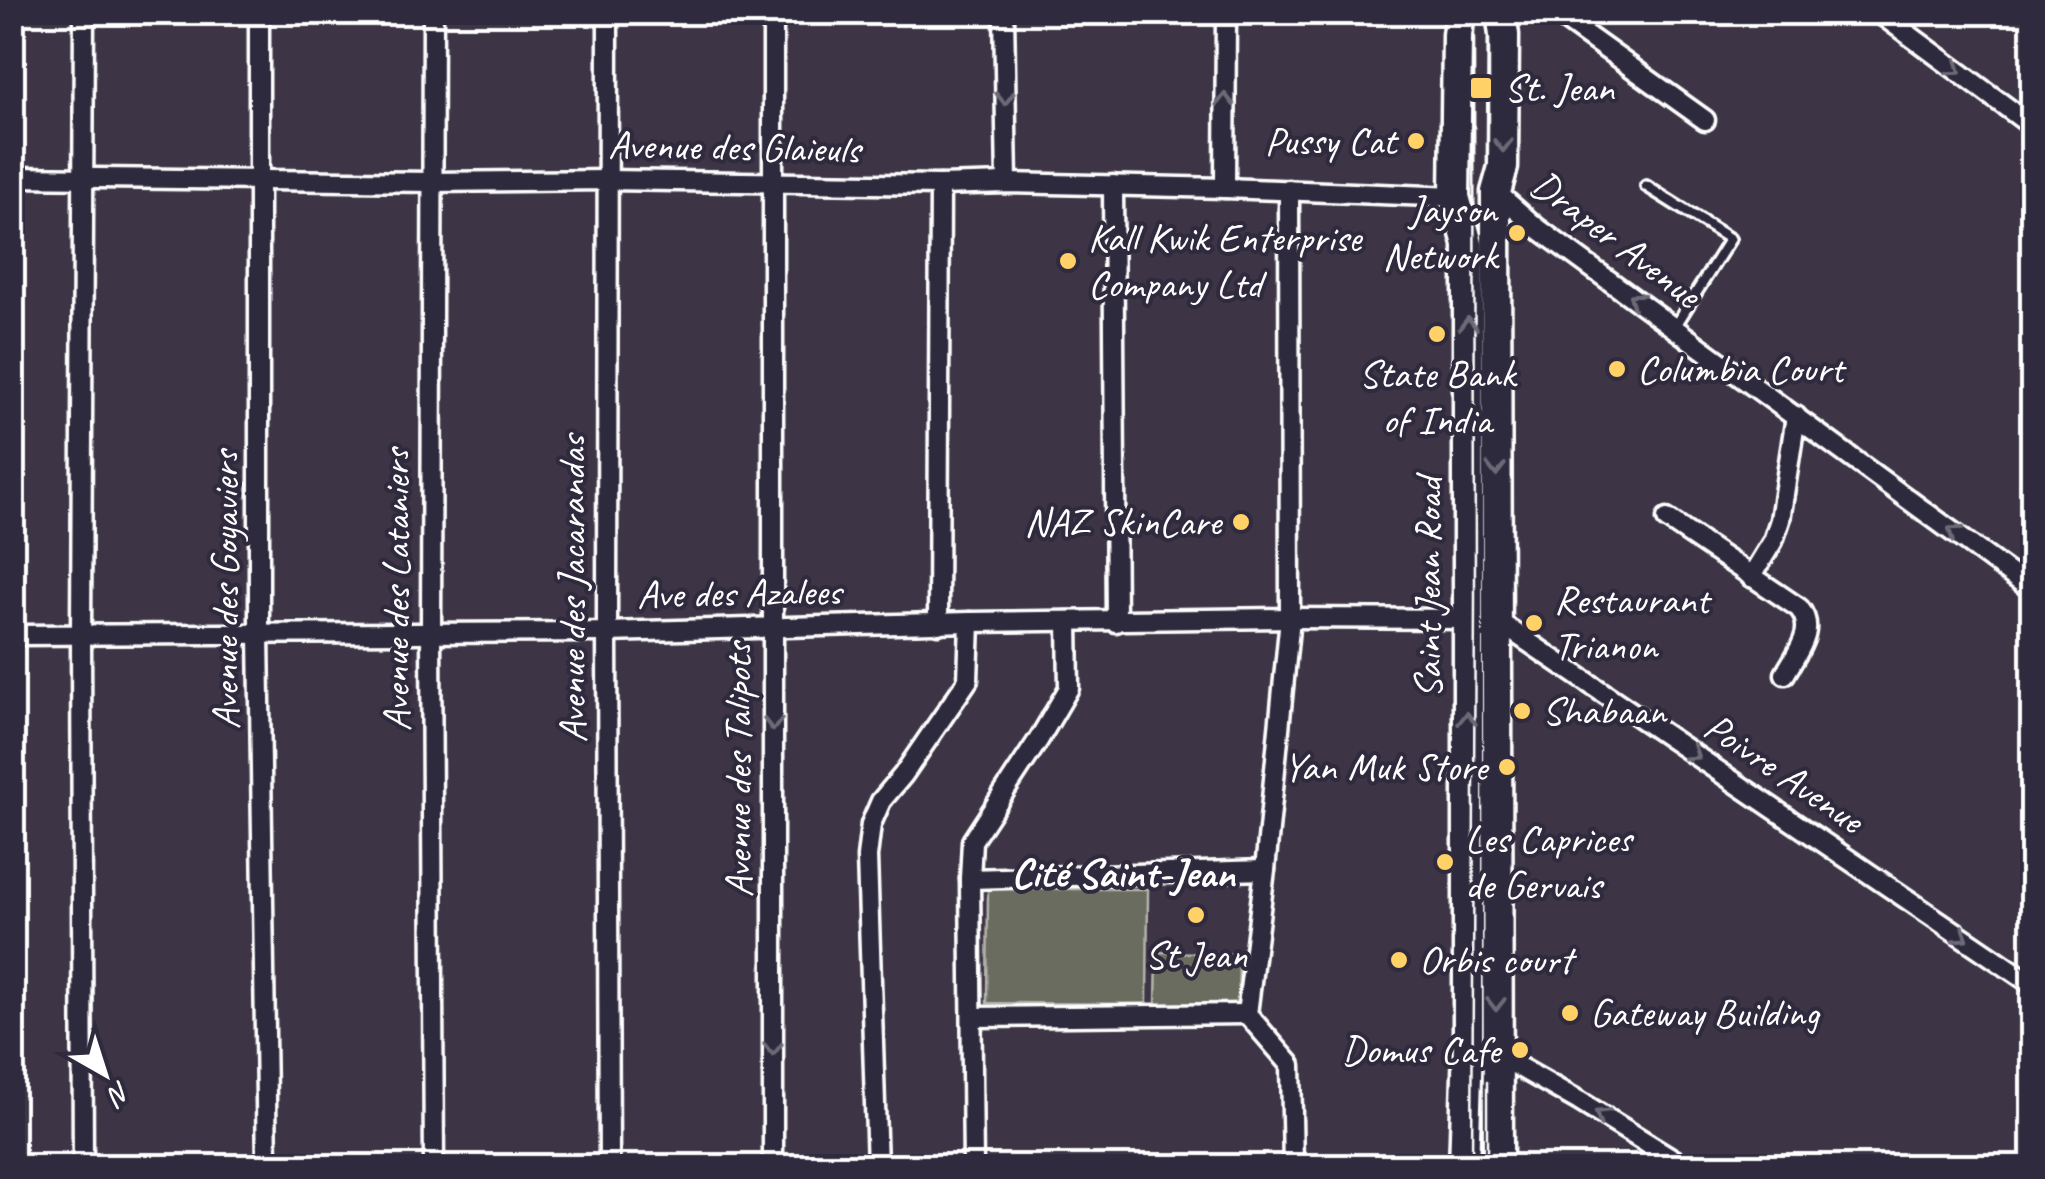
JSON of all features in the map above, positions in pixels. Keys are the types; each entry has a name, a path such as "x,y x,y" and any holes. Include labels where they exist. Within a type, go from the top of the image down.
{"main road":[{"name":"Saint Jean Road","path":"1460,12 1456,35 1456,197 1468,244 1468,1045 1464,1166"},
{"name":"Saint Jean Road","path":"1498,1166 1496,192 1503,166 1501,12"}],"street":[{"path":"83,1166 84,12"},
{"name":"Avenue des Goyaviers","path":"259,12 259,635 267,1166"},
{"name":"Avenue des Lataniers","path":"433,12 434,1166"},
{"name":"Avenue des Jacarandas","path":"608,12 609,1166"},
{"name":"Avenue des Talipots","path":"773,12 773,1166"},
{"path":"1004,12 1007,183"},
{"path":"1225,188 1226,12"},
{"path":"1554,12 1705,120"},
{"path":"1880,13 2032,126"},
{"name":"Avenue des Glaieuls","path":"12,177 1007,183 1456,197"},
{"path":"938,624 940,185"},
{"path":"1113,185 1116,622"},
{"path":"1289,190 1290,618 1247,1014 1291,1066 1294,1166"},
{"name":"Draper Avenue","path":"1496,192 1536,227 2032,590"},
{"path":"1752,576 1773,541 1780,520 1796,416"},
{"path":"1668,519 1799,608 1808,619 1808,631 1785,674"},
{"name":"Ave des Azalees","path":"12,635 606,632 970,622 1467,618"},
{"name":"Poivre Avenue","path":"1496,620 2032,984"},
{"path":"973,1166 972,841 1069,688 1068,621"},
{"path":"877,1166 868,857 871,824 881,801 904,775 968,680 970,622"},
{"path":"970,878 1265,870"},
{"path":"973,1017 1247,1014"},
{"path":"1496,1054 1684,1166"}],"lane":[{"path":"1646,186 1730,239 1674,328"}],"green space":[{"path":"988,889 1148,889 1147,1004 987,1003"},
{"path":"1157,952 1239,954 1238,1007 1156,1006"}],"tram line":[{"path":"1472,1166 1474,12"},
{"path":"1489,37 1489,122"},
{"path":"1487,1082 1487,1166"}],"place":[{"name":"St. Jean","path":"1481,88"},
{"name":"Pussy Cat","path":"1416,141"},
{"name":"Jayson Network","path":"1517,233"},
{"name":"Kall Kwik Enterprise Company Ltd","path":"1068,261"},
{"name":"State Bank of India","path":"1437,334"},
{"name":"Columbia Court","path":"1617,369"},
{"name":"NAZ SkinCare","path":"1241,522"},
{"name":"Restaurant Trianon","path":"1534,623"},
{"name":"Shabaan","path":"1522,711"},
{"name":"Yan Muk Store","path":"1507,767"},
{"name":"Les Caprices de Gervais","path":"1445,862"},
{"name":"St Jean","path":"1196,915"},
{"name":"Orbis court","path":"1399,960"},
{"name":"Gateway Building","path":"1570,1013"},
{"name":"Domus Cafe","path":"1520,1050"}],"district":[{"name":"Cité Saint-Jean","path":"1123,873"}]}
